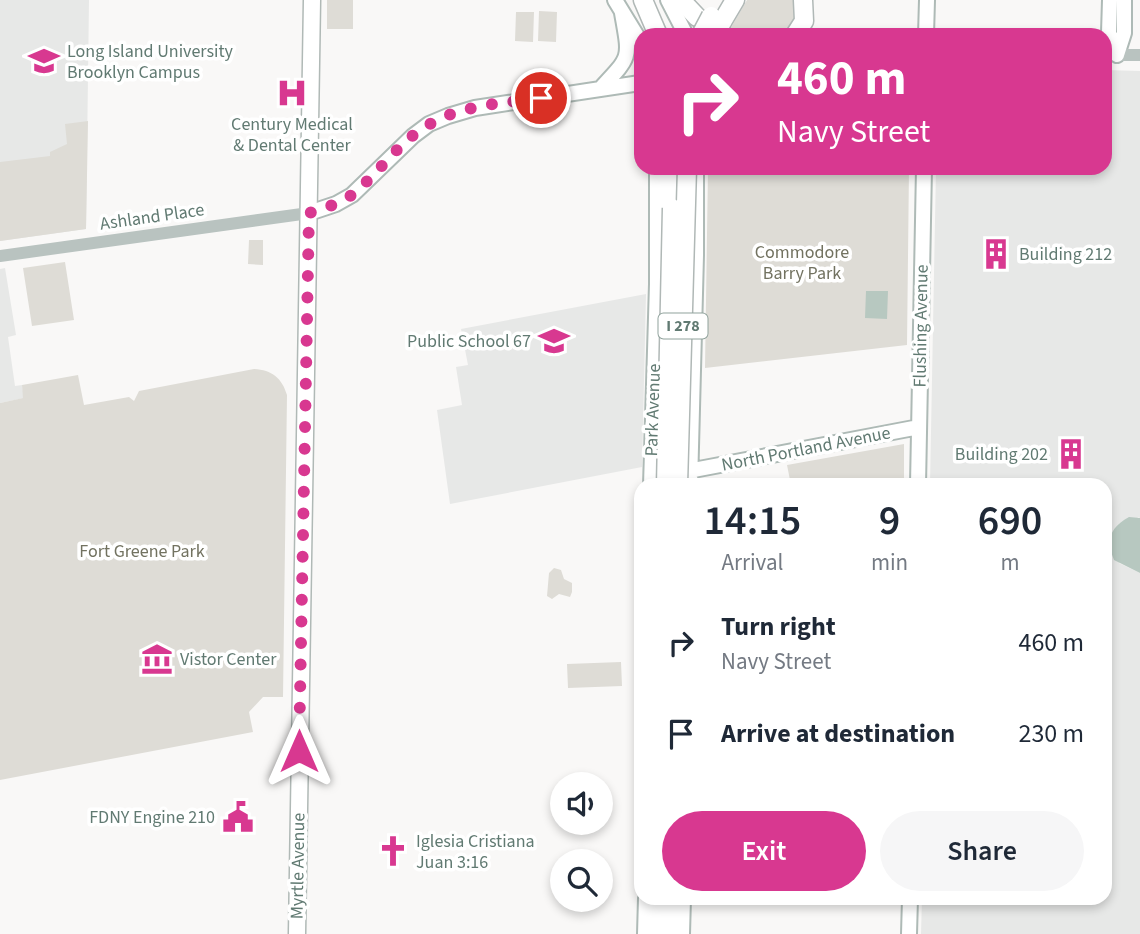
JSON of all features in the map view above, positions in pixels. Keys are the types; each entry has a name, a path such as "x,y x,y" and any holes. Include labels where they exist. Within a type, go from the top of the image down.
{"highway":[{"path":"643,0 655,28"},
{"path":"681,0 711,22 732,0"},
{"path":"800,28 804,21 803,0"},
{"name":"I 278","path":"656,478 672,208 670,175"},
{"name":"I 278","path":"678,478 687,175"},
{"path":"658,934 659,905"},
{"path":"672,934 673,905"}],"main road":[{"name":"Myrtle Avenue","path":"297,934 312,0"},
{"path":"668,0 682,28"},
{"path":"926,28 927,0"},
{"path":"1109,28 1110,0"},
{"path":"1112,53 1124,33 1124,0"},
{"path":"600,89 622,67 626,57 627,39 618,7"},
{"path":"618,7 634,32"},
{"path":"309,213 336,204 352,195 413,136 429,124 448,116 475,108 634,84"},
{"name":"Park Avenue","path":"656,478 657,175"},
{"path":"690,478 696,175"},
{"name":"Flushing Avenue","path":"918,478 923,175"},
{"path":"657,258 696,257"},
{"name":"North Portland Avenue","path":"690,478 919,427"},
{"path":"645,934 646,905"},
{"path":"682,905 682,934"},
{"path":"909,934 910,905"}],"street":[{"path":"1112,55 1140,55"},
{"name":"Ashland Place","path":"0,256 309,213"}],"shaded area":[{"name":"Long Island University Brooklyn Campus","path":"0,0 89,0 86,229 0,241"},
{"path":"1112,70 1140,71 1140,518 1138,517 1119,563 1140,573 1140,934 921,934 922,905 1112,905 1112,478 930,478 936,175 1112,175"},
{"path":"5,268 16,335 8,337 15,386 22,385 24,398 0,403 0,269"},
{"path":"866,291 888,291 887,319 865,318"},
{"path":"646,294 642,467 450,504 437,410 462,405 456,367 468,365 461,329"},
{"path":"1129,517 1140,518 1140,573 1114,560 1112,533"}],"green space":[{"path":"327,0 353,0 353,29 327,29"},
{"path":"747,0 797,0 800,8 791,28 731,28"},
{"path":"539,11 557,12 556,42 538,41"},
{"path":"516,12 534,12 533,42 515,41"},
{"path":"88,121 86,229 0,241 0,162 50,156 50,152 67,144 65,124"},
{"name":"Commodore Barry Park","path":"708,175 909,175 907,345 705,368"},
{"path":"249,240 263,240 263,265 248,264"},
{"path":"65,262 74,320 32,326 23,268"},
{"name":"Fort Greene Park","path":"254,369 275,376 287,395 283,697 263,697 249,712 253,732 0,780 0,403 23,398 22,385 78,375 84,405 129,397 134,401 139,391"},
{"path":"904,444 904,478 790,478 787,465"},
{"path":"554,568 561,570 564,579 572,583 570,597 559,594 552,599 547,596 549,573"},
{"path":"621,662 622,686 568,688 567,664"}],"place":[{"name":"Long Island University Brooklyn Campus","path":"44,61"},
{"name":"Century Medical & Dental Center","path":"292,93"},
{"name":"Building 212","path":"996,254"},
{"name":"Public School 67","path":"554,341"},
{"name":"Building 202","path":"1071,454"},
{"name":"Vistor Center","path":"157,659"},
{"name":"FDNY Engine 210","path":"238,817"},
{"name":"Iglesia Cristiana Juan 3:16","path":"393,851"}],"route":[{"path":"299,751 309,213 336,204 352,195 429,124 475,108 541,98"}]}
